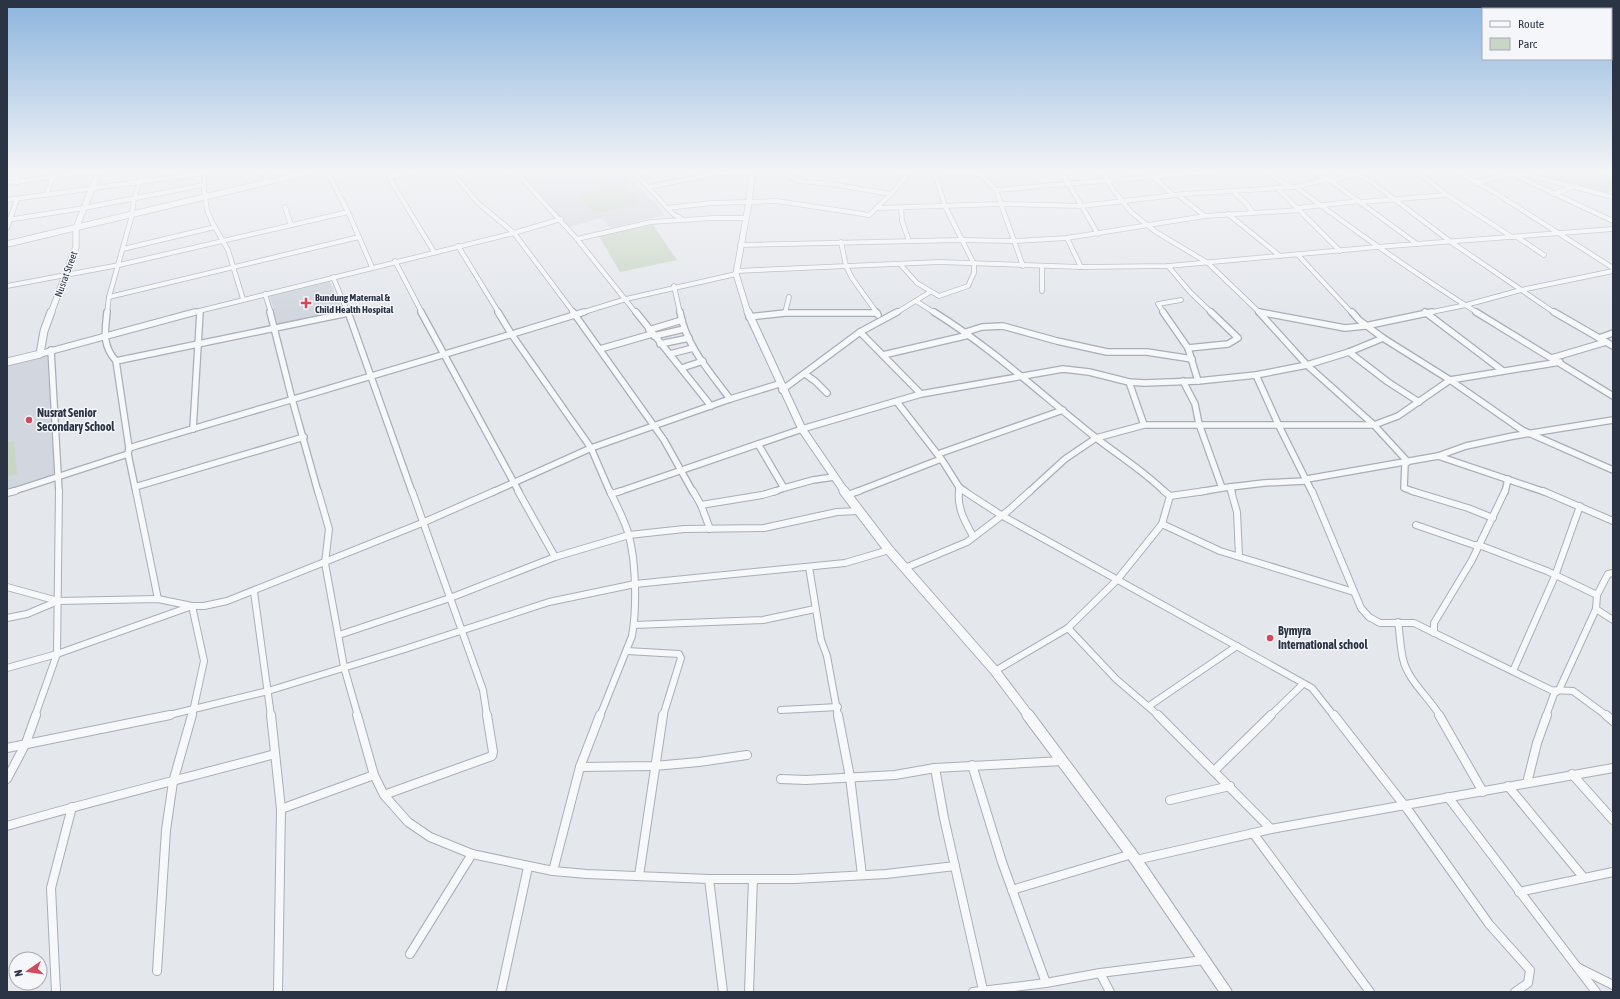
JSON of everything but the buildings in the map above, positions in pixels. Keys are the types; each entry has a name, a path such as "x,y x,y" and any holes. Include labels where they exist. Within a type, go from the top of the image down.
{"street":[{"path":"7,228 9,220 24,218"},
{"name":"Nusrat Street","path":"40,354 44,331 76,247 76,228 80,218"},
{"path":"7,244 121,218"},
{"path":"131,218 109,297 104,336 110,354 116,361 128,451 158,598"},
{"path":"210,218 224,241 234,267 243,299"},
{"path":"289,218 291,225"},
{"path":"7,286 119,265 323,218"},
{"path":"350,218 372,267"},
{"path":"414,218 434,252"},
{"path":"496,218 514,233 655,426 701,505 710,529"},
{"path":"679,218 683,220"},
{"path":"577,239 651,222 745,218 736,273 749,317 802,429 834,478 889,550 995,671 1134,857 1226,992"},
{"path":"902,218 909,241"},
{"path":"900,264 911,279 920,287 939,296 968,286 974,273 974,264 950,218"},
{"path":"1006,218 1022,266"},
{"path":"1088,218 1098,234"},
{"path":"1138,218 1208,263 1258,312 1307,365 1374,425 1408,462"},
{"path":"740,246 841,242 961,240 1014,241 1067,238 1196,218"},
{"path":"1232,218 1280,256"},
{"path":"1307,218 1340,251"},
{"path":"1339,218 1377,247 1437,288 1466,304 1613,396"},
{"path":"1383,218 1417,244"},
{"path":"1420,218 1451,242 1558,315 1613,346"},
{"path":"1483,218 1544,255"},
{"path":"1533,218 1613,268"},
{"path":"1604,218 1613,222"},
{"path":"7,362 243,299 514,233 561,219 711,406"},
{"path":"123,249 215,227"},
{"path":"7,493 193,429 292,399 444,356 674,286 736,273 939,262 1022,266 1168,266 1377,247 1613,229"},
{"path":"109,297 359,238"},
{"path":"1067,238 1081,267"},
{"path":"841,242 846,266 852,278 883,321"},
{"path":"458,246 512,335 591,448 629,535 635,584 634,625 627,651 580,767 553,871"},
{"path":"1298,255 1365,326 1450,380 1522,430 1613,470"},
{"path":"395,261 444,356 555,557"},
{"path":"1042,266 1042,291"},
{"path":"1168,266 1206,308 1238,338 1228,344 1188,348"},
{"path":"1258,312 1345,328 1365,326 1466,304 1521,290 1613,271"},
{"path":"333,277 348,313 422,523 484,690 493,752 492,756 384,795"},
{"path":"674,286 679,299 684,329 693,348 730,399"},
{"path":"7,668 57,654 192,606 214,604 254,592 422,523 591,448 730,399 781,387 805,374 860,332 883,321 930,292"},
{"path":"265,294 275,327 292,399 329,529 325,563 344,667 374,775 384,795 408,822 430,837 472,854 528,867 553,871 709,879 795,879 862,875 955,866"},
{"path":"784,313 789,297"},
{"path":"1181,300 1158,304 1188,348 1198,381"},
{"path":"916,301 967,334 1022,376 1096,438 1150,477 1170,496"},
{"path":"193,429 200,311"},
{"path":"1425,312 1503,371"},
{"path":"116,361 348,313"},
{"path":"749,317 784,313 877,313"},
{"path":"600,349 652,333 682,320"},
{"path":"883,355 967,334 982,327 1003,326 1057,341 1107,352 1147,352 1192,359"},
{"path":"652,333 684,329"},
{"path":"860,332 921,394"},
{"path":"1599,338 1613,333"},
{"path":"660,344 689,338"},
{"path":"611,494 802,429 921,394 1063,369 1089,372 1129,382 1144,383 1198,381 1256,375 1307,365 1349,352 1383,338"},
{"path":"1552,358 1606,342"},
{"path":"670,354 693,348"},
{"path":"7,779 26,743 57,654 59,476 51,350"},
{"path":"1349,352 1388,382 1419,402"},
{"path":"682,368 703,361"},
{"path":"905,568 967,542 1001,515 1065,459 1096,438 1144,425 1374,425 1398,416 1450,380 1560,362"},
{"path":"805,374 827,392"},
{"path":"1256,375 1279,426 1307,479 1361,608 1369,617 1380,623 1414,623 1551,690 1573,691 1613,721"},
{"path":"1183,381 1194,404 1199,424 1222,488"},
{"path":"1129,382 1144,425"},
{"path":"897,402 940,457 959,487 1001,515 1312,688 1404,806 1485,920 1530,970 1528,983 1516,992"},
{"path":"847,495 940,457 1063,410"},
{"path":"1170,496 1264,483 1305,481 1307,479 1438,456 1466,446 1530,433 1613,420"},
{"path":"135,487 304,437"},
{"path":"758,444 784,488"},
{"path":"1438,456 1534,487 1613,521"},
{"path":"1408,462 1405,464 1404,488 1468,508 1492,518"},
{"path":"701,505 762,495 784,488 834,478"},
{"path":"1434,633 1434,623 1472,560 1504,496 1508,479"},
{"path":"959,487 957,499 961,514 973,536"},
{"path":"1230,487 1237,517 1239,556"},
{"path":"995,671 1068,628 1117,580 1162,524 1170,496"},
{"path":"1513,671 1555,576 1580,506"},
{"path":"339,635 450,598 555,557 604,541 629,535 684,529 764,528 838,512 859,510"},
{"path":"1162,524 1220,551 1354,592"},
{"path":"1416,525 1474,545 1479,545 1547,571 1598,595"},
{"path":"7,748 26,743 118,727 194,710 268,691 462,631 549,602 635,584 846,563 889,550"},
{"path":"809,567 814,609 821,640 827,656 838,707 850,777 862,875"},
{"path":"1527,783 1537,743 1554,694 1559,690 1596,609 1598,595 1608,574 1613,573"},
{"path":"7,587 58,601 158,598 192,606"},
{"path":"254,592 268,691 281,809 278,992"},
{"path":"7,618 26,614 58,601"},
{"path":"157,971 166,830 173,782 194,710 204,661 192,606"},
{"path":"634,625 763,620 814,609"},
{"path":"1596,609 1613,620"},
{"path":"1398,622 1403,660 1411,676 1433,704 1483,792"},
{"path":"1068,628 1116,679 1149,706 1271,829"},
{"path":"1149,706 1237,646"},
{"path":"627,651 680,656 664,710 654,766 639,876"},
{"path":"1214,771 1303,684"},
{"path":"781,710 838,707"},
{"path":"7,826 72,806 173,782 275,754"},
{"path":"580,767 654,766 699,762 747,755"},
{"path":"781,779 806,780 895,775 935,768 1062,761"},
{"path":"972,766 1002,862 1046,983"},
{"path":"935,768 983,990"},
{"path":"1012,890 1134,857 1271,829 1483,792 1572,774 1613,768"},
{"path":"1572,774 1613,820"},
{"path":"281,809 374,775"},
{"path":"1170,800 1230,786"},
{"path":"1508,786 1584,878"},
{"path":"1448,797 1596,992"},
{"path":"56,992 51,888 72,806"},
{"path":"1253,833 1370,992"},
{"path":"410,954 472,854"},
{"path":"502,992 528,867"},
{"path":"1519,892 1613,872"},
{"path":"709,879 723,992"},
{"path":"749,992 753,879"},
{"path":"973,992 1046,983 1100,973 1204,960"},
{"path":"1576,966 1613,985"},
{"path":"1100,973 1110,992"}],"shaded area":[{"path":"560,218 653,218 610,228 602,218 569,227"},
{"name":"Bundung Maternal & Child Health Hospital","path":"328,278 344,312 278,325 269,294"},
{"name":"Nusrat Senior Secondary School","path":"47,354 55,475 7,490 7,365"}],"green space":[{"path":"653,225 677,260 620,272 599,236"},
{"path":"14,441 17,474 7,477 7,443"}],"place":[{"name":"Bundung Maternal & Child Health Hospital","path":"306,303"},
{"name":"Nusrat Senior Secondary School","path":"29,420"},
{"name":"Bymyra International school","path":"1270,638"}]}
